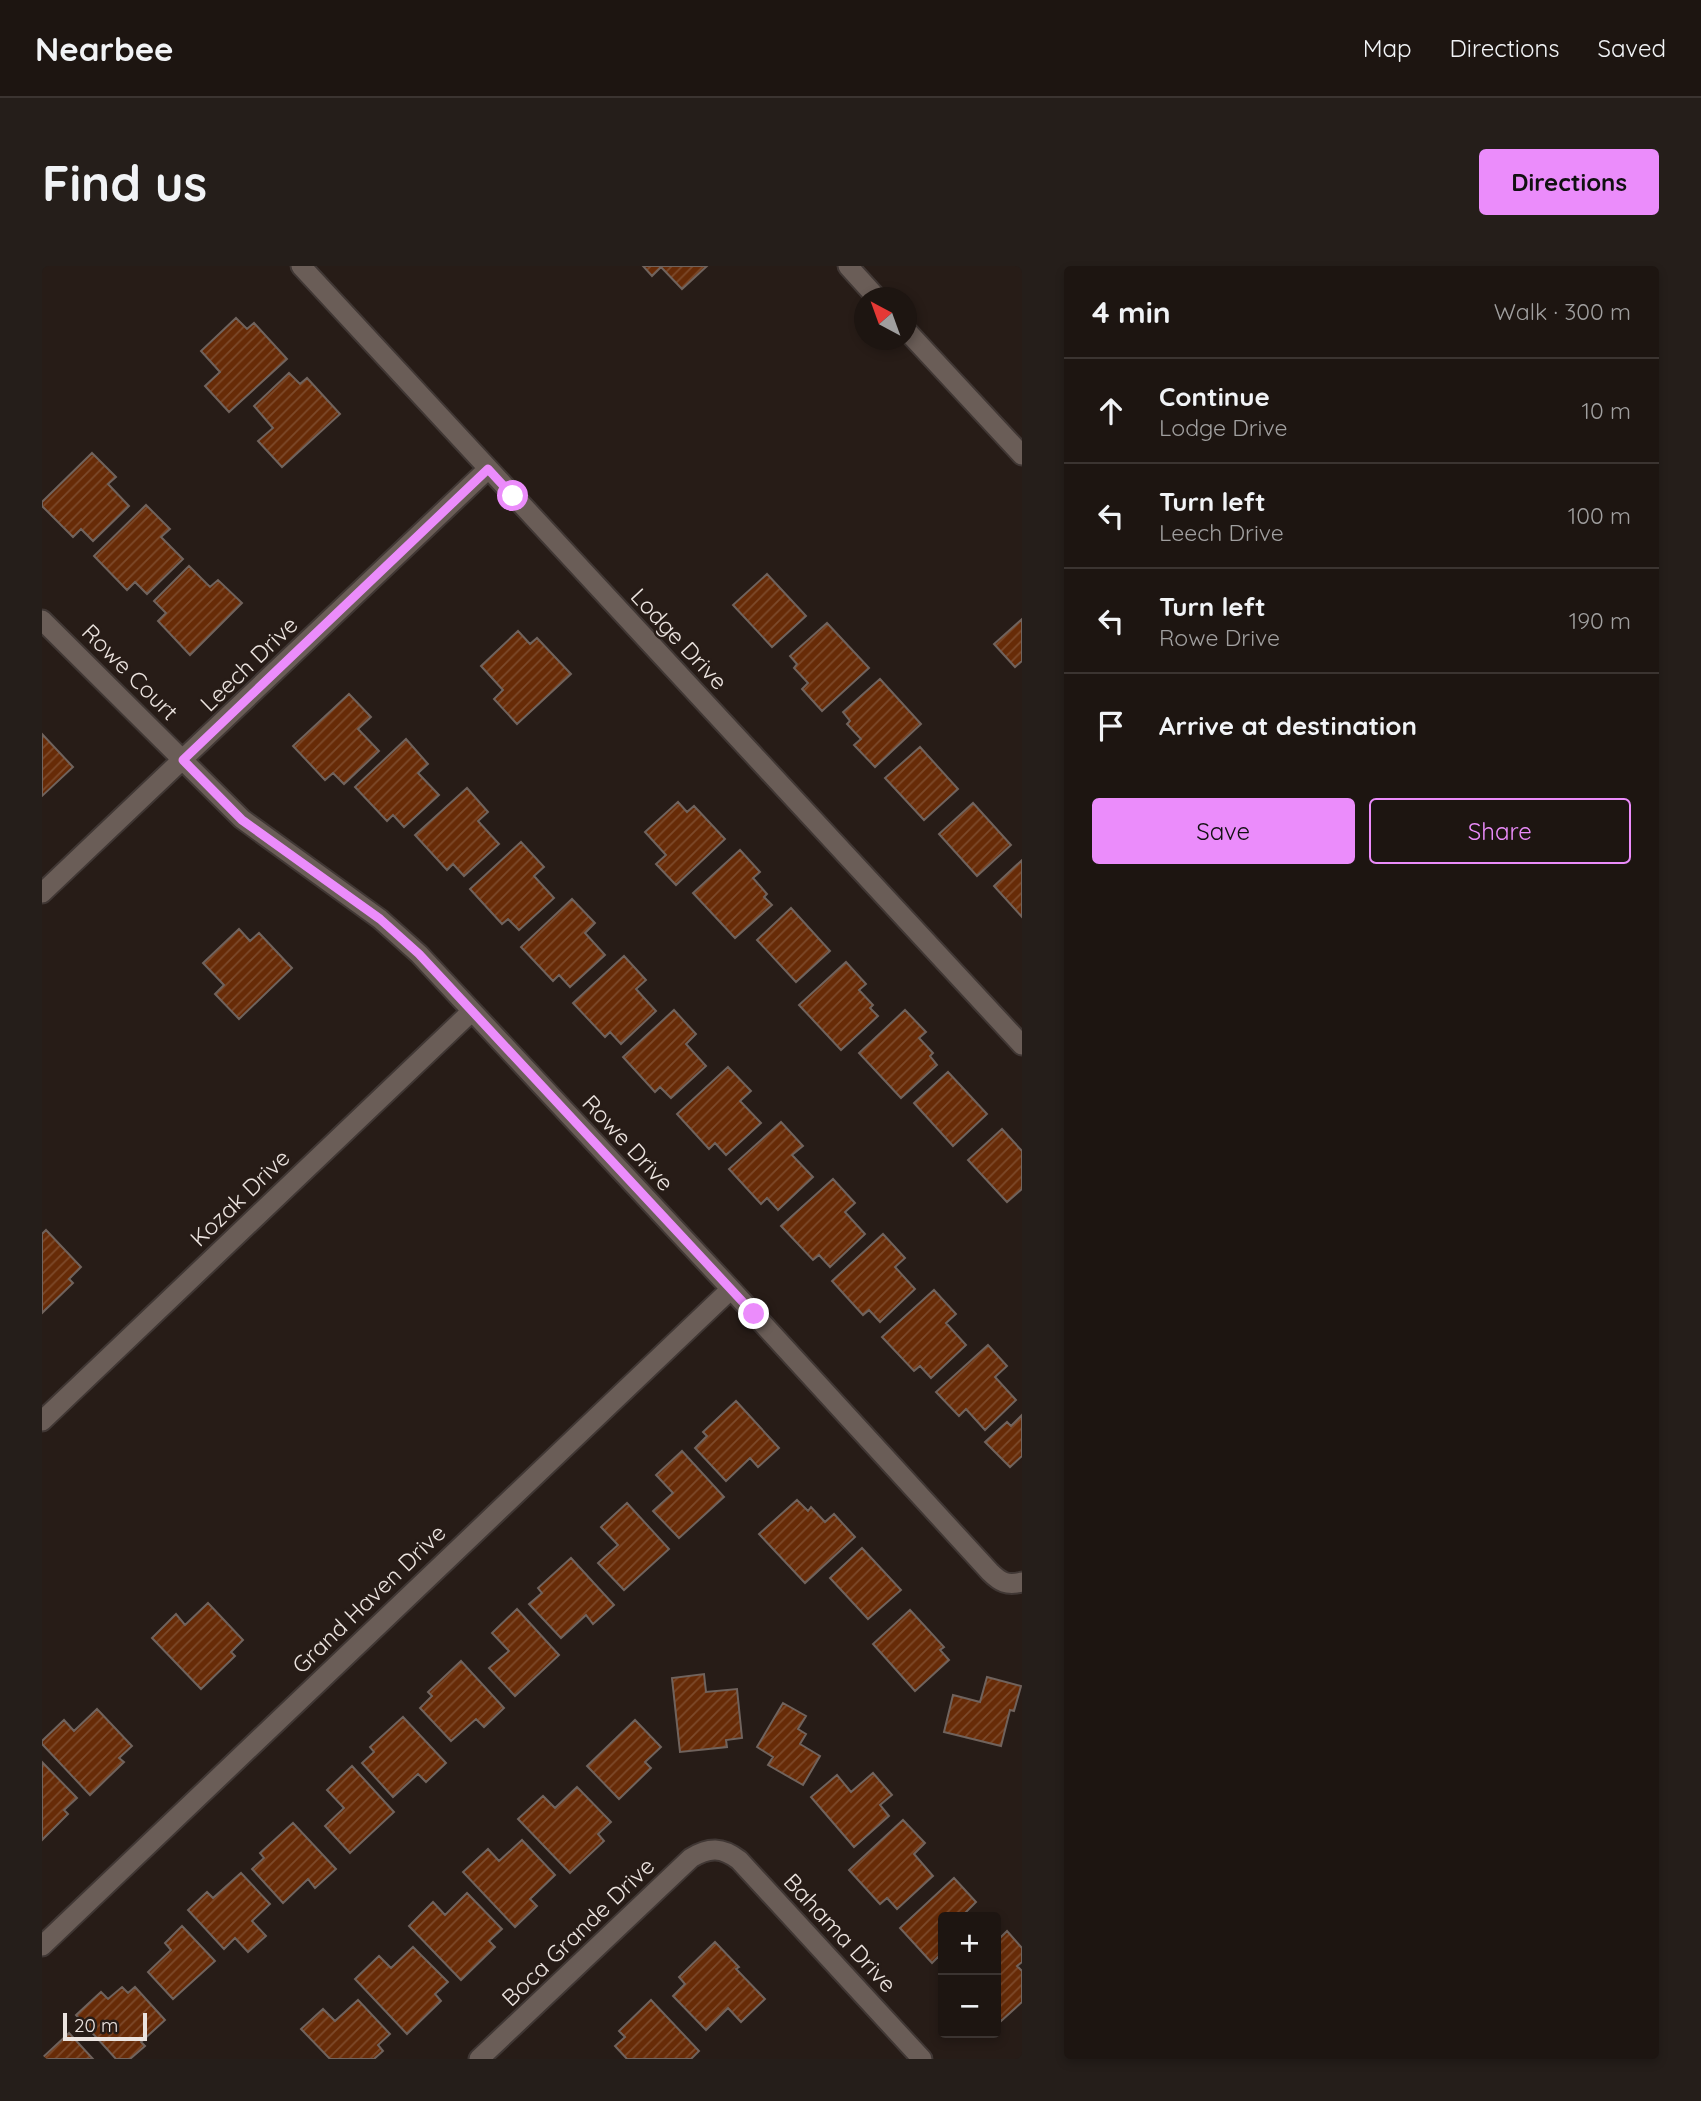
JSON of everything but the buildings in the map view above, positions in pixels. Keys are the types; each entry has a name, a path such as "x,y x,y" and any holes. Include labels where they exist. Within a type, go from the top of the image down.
{"street":[{"name":"Lodge Drive","path":"300,266 1022,1045"},
{"path":"848,266 867,287"},
{"path":"917,342 1022,454"},
{"name":"Leech Drive","path":"42,893 488,469"},
{"name":"Rowe Court","path":"42,620 183,760"},
{"name":"Rowe Drive","path":"183,760 242,820 380,919 419,954 731,1289 989,1572 999,1581 1017,1583"},
{"name":"Kozak Drive","path":"42,1421 472,1012"},
{"name":"Grand Haven Drive","path":"42,1946 731,1289"},
{"name":"Boca Grande Drive","path":"480,2059 691,1858 707,1850 716,1849"},
{"name":"Bahama Drive","path":"716,1849 723,1850 739,1860 922,2059"}],"route":[{"path":"513,496 488,469 183,760 242,820 380,919 419,954 754,1314"}]}
